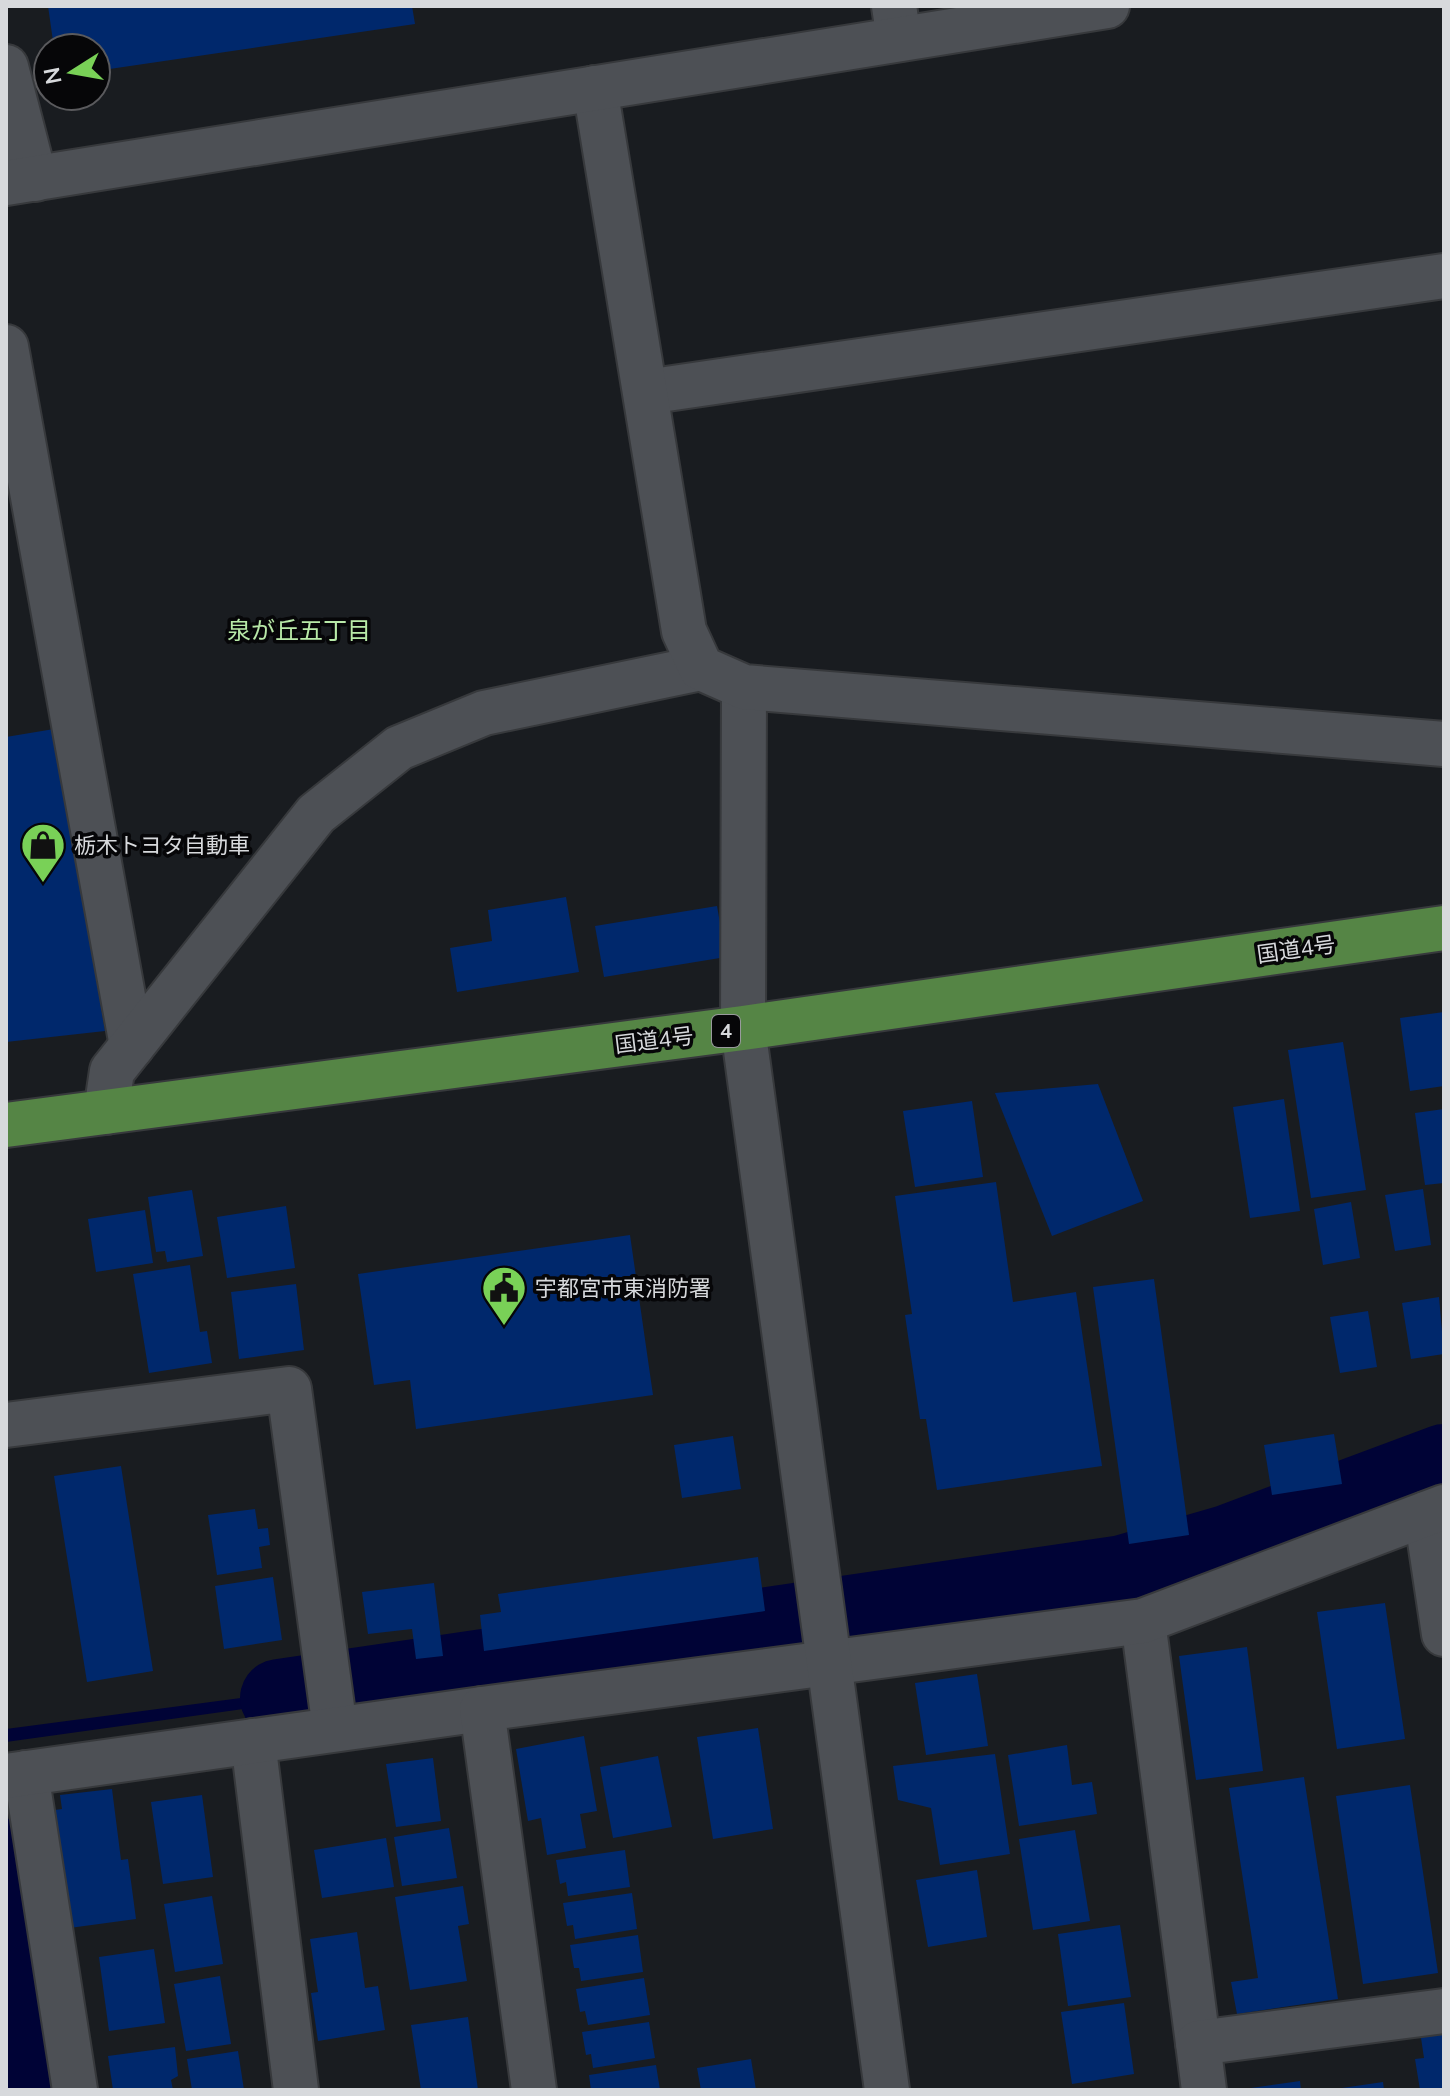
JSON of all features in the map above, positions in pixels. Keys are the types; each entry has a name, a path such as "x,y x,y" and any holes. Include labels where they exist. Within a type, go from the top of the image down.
{"highway":[{"name":"国道4号","path":"6,1125 743,1028 1444,928"}],"street":[{"path":"6,67 20,181 595,88 897,23 1107,6"},
{"path":"595,88 684,631 701,668"},
{"path":"646,392 1444,276"},
{"path":"6,347 132,1046"},
{"path":"106,1112 112,1071 316,814 399,748 484,713 701,668 744,687 1444,744"},
{"path":"744,687 743,1028 887,2090"},
{"path":"6,1425 289,1389 335,1729"},
{"path":"75,2090 16,1774 1143,1621 1435,1510 1444,1634"},
{"path":"1143,1621 1204,2090"},
{"path":"482,1709 534,2090"},
{"path":"253,1741 296,2090"},
{"path":"1198,2043 1444,2011"}],"shaded area":[{"path":"1444,1454 1444,1465 1129,1576 897,1612 895,1598 1129,1567"},
{"path":"730,1632 732,1644 399,1686 398,1676"},
{"path":"278,1693 279,1704 6,1742 6,1729"},
{"path":"6,1817 14,1823 57,2090 6,2090"}],"building":[{"path":"48,6 412,6 415,24 112,69 112,32 52,32"},
{"name":"栃木トヨタ自動車","path":"54,729 105,1031 6,1042 6,737"},
{"path":"566,897 579,972 457,992 450,948 492,941 488,910"},
{"path":"717,906 726,957 604,977 595,926"},
{"path":"1444,1012 1444,1086 1410,1091 1400,1018"},
{"path":"1343,1042 1366,1190 1311,1198 1288,1050"},
{"path":"1098,1084 1143,1201 1052,1236 995,1093"},
{"path":"1284,1099 1300,1211 1250,1218 1233,1107"},
{"path":"972,1101 983,1177 915,1187 903,1111"},
{"path":"1444,1109 1444,1183 1425,1185 1415,1113"},
{"path":"996,1182 1013,1302 1076,1292 1102,1466 937,1490 926,1419 920,1419 905,1315 912,1314 895,1196"},
{"path":"1423,1189 1431,1245 1395,1251 1385,1195"},
{"path":"192,1190 203,1256 167,1262 165,1251 156,1252 148,1197"},
{"path":"1351,1202 1360,1258 1323,1265 1314,1209"},
{"path":"286,1206 295,1268 227,1278 217,1217"},
{"path":"145,1210 153,1263 96,1272 88,1219"},
{"name":"宇都宮市東消防署","path":"630,1235 653,1395 416,1429 410,1380 374,1385 358,1274"},
{"path":"190,1265 200,1332 207,1331 212,1363 149,1373 133,1274"},
{"path":"1154,1279 1189,1535 1129,1544 1093,1287"},
{"path":"296,1284 304,1350 239,1359 231,1292"},
{"path":"1439,1297 1444,1354 1411,1359 1402,1303"},
{"path":"1368,1311 1377,1367 1340,1373 1330,1317"},
{"path":"1334,1434 1342,1484 1272,1495 1264,1445"},
{"path":"733,1436 741,1489 682,1498 674,1445"},
{"path":"121,1466 153,1671 87,1682 54,1476"},
{"path":"255,1509 258,1529 268,1528 270,1545 259,1547 262,1568 217,1575 208,1515"},
{"path":"758,1557 765,1611 484,1651 480,1615 501,1612 498,1594"},
{"path":"273,1577 282,1640 224,1649 215,1586"},
{"path":"434,1583 443,1656 416,1659 412,1629 368,1634 362,1592"},
{"path":"1385,1603 1405,1739 1337,1749 1317,1612"},
{"path":"1247,1647 1263,1771 1196,1780 1179,1656"},
{"path":"977,1674 988,1746 926,1755 915,1683"},
{"path":"758,1728 773,1829 713,1839 697,1737"},
{"path":"584,1736 597,1811 580,1814 586,1848 547,1855 541,1818 528,1821 516,1749"},
{"path":"1067,1745 1072,1785 1092,1782 1097,1814 1019,1826 1008,1755"},
{"path":"995,1754 1010,1854 940,1865 931,1808 898,1800 893,1766"},
{"path":"658,1756 672,1827 613,1838 600,1767"},
{"path":"433,1758 441,1821 396,1827 386,1764"},
{"path":"1304,1777 1338,1999 1237,2014 1231,1982 1258,1978 1229,1788"},
{"path":"1410,1785 1438,1973 1363,1984 1336,1796"},
{"path":"112,1789 121,1860 128,1859 136,1919 62,1929 47,1811 62,1809 60,1795"},
{"path":"202,1795 213,1877 163,1884 151,1802"},
{"path":"449,1828 457,1878 402,1886 394,1837"},
{"path":"1075,1830 1090,1921 1033,1930 1019,1839"},
{"path":"386,1838 394,1887 322,1898 314,1850"},
{"path":"625,1850 630,1887 568,1896 566,1882 560,1884 556,1860"},
{"path":"977,1870 987,1937 928,1947 916,1880"},
{"path":"463,1886 469,1924 458,1926 467,1981 410,1990 395,1897"},
{"path":"632,1893 637,1929 575,1939 573,1925 567,1926 563,1903"},
{"path":"212,1896 223,1964 175,1972 164,1904"},
{"path":"1120,1925 1131,1997 1068,2006 1058,1934"},
{"path":"357,1932 365,1988 378,1986 385,2030 318,2041 311,1993 318,1992 310,1939"},
{"path":"638,1935 643,1972 581,1981 579,1968 574,1968 570,1945"},
{"path":"154,1949 165,2023 109,2031 99,1957"},
{"path":"220,1976 231,2044 186,2051 174,1984"},
{"path":"644,1978 650,2015 588,2025 585,2011 580,2012 576,1989"},
{"path":"1124,2003 1134,2074 1072,2084 1061,2012"},
{"path":"468,2017 478,2090 421,2090 411,2025"},
{"path":"649,2022 655,2058 593,2068 591,2054 586,2055 582,2032"},
{"path":"1444,2028 1444,2090 1420,2090 1415,2059 1424,2058 1420,2031"},
{"path":"175,2047 178,2076 171,2080 173,2090 113,2090 108,2056"},
{"path":"238,2051 244,2090 192,2090 187,2059"},
{"path":"751,2059 756,2090 701,2090 697,2068"},
{"path":"656,2065 660,2090 591,2090 589,2075"},
{"path":"1300,2081 1301,2090 1251,2090 1251,2088"},
{"path":"1383,2082 1384,2090 1342,2090 1342,2088"}],"waterway":[{"path":"279,1698 1123,1574 1227,1544 1444,1463"}],"place":[{"name":"栃木トヨタ自動車","path":"43,884"},
{"name":"宇都宮市東消防署","path":"504,1327"}],"district":[{"name":"泉が丘五丁目","path":"299,631"}]}
